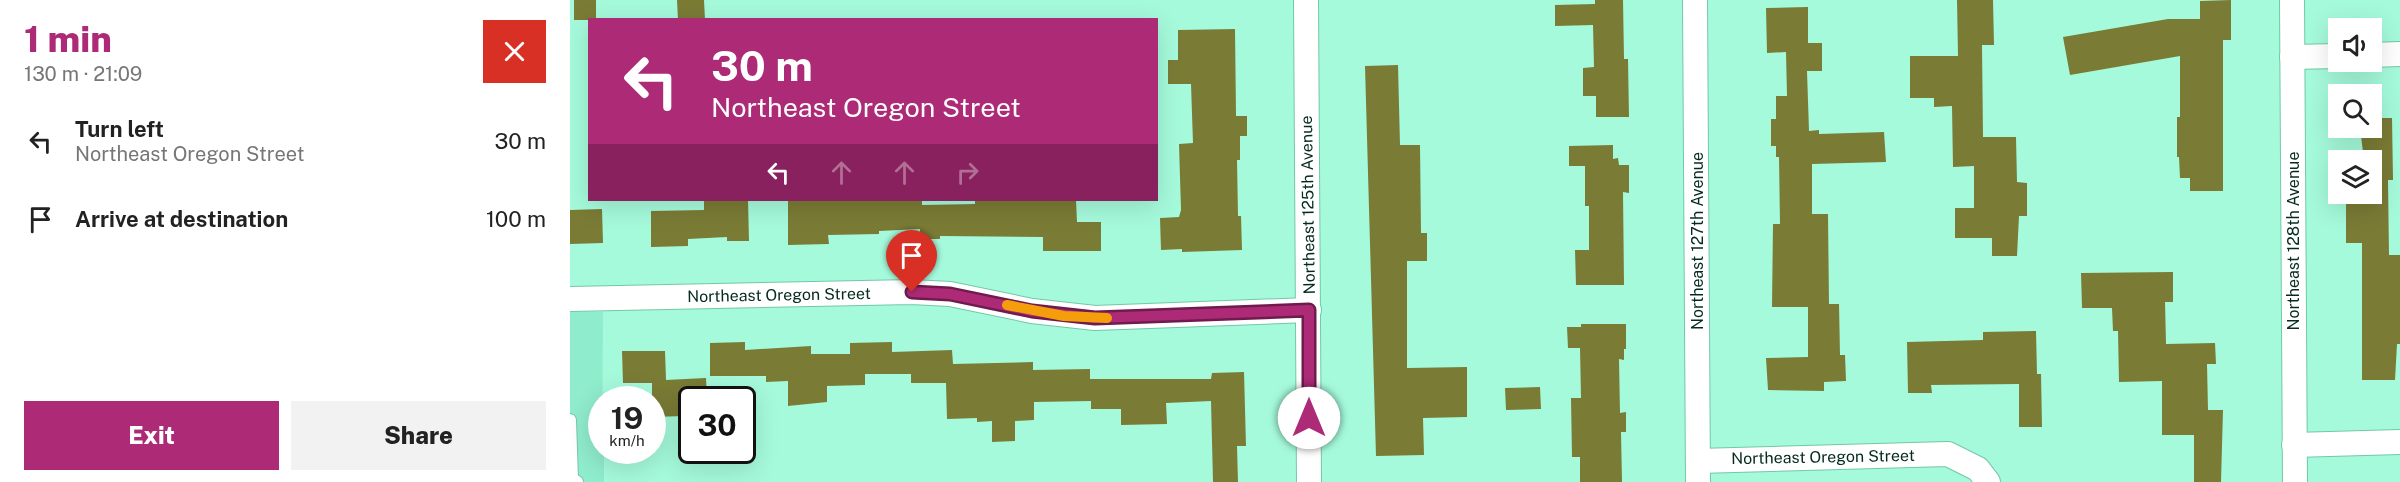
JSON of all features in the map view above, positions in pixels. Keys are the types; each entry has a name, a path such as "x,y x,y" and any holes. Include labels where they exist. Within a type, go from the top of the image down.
{"street":[{"name":"Northeast 125th Avenue","path":"1306,0 1309,482"},
{"name":"Northeast 127th Avenue","path":"1695,0 1698,471"},
{"name":"Northeast 128th Avenue","path":"2292,0 2295,482"},
{"path":"2382,55 2400,54"},
{"path":"2292,57 2328,56"},
{"name":"Northeast Oregon Street","path":"570,299 912,292 950,294 1032,311 1095,318 1309,310"},
{"path":"2294,446 2400,442"},
{"name":"Northeast Oregon Street","path":"1698,471 1948,454 1978,469 1988,482"}],"lane":[{"path":"570,420 572,478 577,482"}],"shaded area":[{"path":"570,312 603,312 602,386 588,386 588,464 604,464 604,482 570,482"}],"building":[{"path":"574,0 596,0 596,18 574,20"},
{"path":"677,0 704,0 705,18 678,18"},
{"path":"1595,0 1623,0 1624,59 1628,59 1629,117 1596,117 1596,96 1583,96 1583,68 1594,67 1593,25 1555,26 1555,5 1595,4"},
{"path":"1957,0 1993,0 1994,45 1982,45 1983,137 2016,137 2017,182 2027,183 2027,216 2019,216 2017,256 1992,256 1992,238 1955,238 1955,208 1974,208 1974,166 1953,167 1952,106 1934,107 1934,98 1910,98 1910,56 1958,56"},
{"path":"2231,0 2231,40 2223,40 2223,191 2190,191 2190,178 2180,178 2179,157 2177,157 2177,117 2180,117 2180,56 2070,75 2063,37 2168,19 2200,19 2200,1"},
{"path":"1808,7 1808,43 1822,43 1822,71 1807,71 1809,131 1819,130 1819,134 1884,132 1886,162 1812,164 1812,214 1828,214 1829,304 1839,304 1840,355 1845,355 1846,381 1824,382 1824,391 1768,390 1766,358 1808,357 1808,307 1772,307 1773,224 1780,224 1779,157 1776,157 1776,146 1771,146 1771,119 1776,119 1776,96 1787,96 1786,52 1767,53 1766,8"},
{"path":"1235,29 1236,116 1247,116 1247,136 1240,136 1240,160 1237,160 1238,216 1241,216 1242,250 1182,252 1182,249 1161,250 1160,218 1179,217 1181,210 1179,144 1193,143 1191,84 1168,84 1168,60 1178,60 1178,30"},
{"path":"1398,65 1400,145 1420,145 1421,233 1427,233 1427,261 1407,261 1407,368 1467,367 1467,417 1423,418 1424,455 1376,456 1365,66"},
{"path":"2382,118 2392,118 2393,180 2388,180 2389,255 2400,255 2400,344 2397,344 2395,380 2362,380 2362,243 2346,243 2346,204 2382,204 2382,150 2363,150 2361,138 2382,138"},
{"path":"1613,145 1613,159 1618,158 1619,165 1629,165 1629,193 1623,192 1624,285 1576,285 1575,250 1589,250 1589,206 1585,206 1585,166 1569,166 1569,146"},
{"path":"704,201 748,201 749,241 727,241 727,237 688,239 688,246 651,247 651,211 704,210"},
{"path":"788,201 922,201 922,205 975,204 975,201 1076,201 1077,222 1101,222 1101,251 1043,251 1043,237 940,236 940,239 920,239 920,229 879,231 879,234 828,235 829,244 788,245"},
{"path":"602,209 603,243 570,244 570,210"},
{"path":"2173,272 2173,302 2165,302 2166,344 2215,343 2216,364 2207,364 2208,410 2223,410 2221,482 2194,482 2194,435 2162,435 2162,381 2119,382 2118,331 2113,331 2112,308 2082,308 2081,273"},
{"path":"1581,324 1626,324 1624,360 1619,359 1620,413 1626,412 1626,432 1621,432 1622,482 1580,482 1580,457 1572,457 1571,398 1581,398 1580,348 1568,348 1567,327 1581,327"},
{"path":"2036,331 2037,374 2041,374 2042,427 2019,427 2019,384 1931,385 1932,393 1908,393 1907,342 1983,340 1983,332"},
{"path":"745,342 745,350 811,346 811,354 850,354 850,343 892,342 892,352 952,350 953,364 1033,362 1033,370 1090,369 1090,379 1211,379 1212,373 1244,372 1246,446 1237,446 1238,482 1213,482 1211,401 1166,403 1167,424 1121,425 1121,409 1091,409 1091,401 1034,402 1034,420 1015,421 1015,441 992,442 992,421 977,422 977,418 947,419 946,383 911,383 911,374 865,374 865,385 827,386 827,402 788,406 788,381 766,382 766,376 710,376 710,343"},
{"path":"622,351 665,351 666,380 706,378 706,386 678,386 678,416 666,417 666,386 652,386 652,383 623,383"},
{"path":"1540,387 1541,409 1506,410 1505,388"}],"slow traffic":[{"path":"1007,305 1064,316 1107,318"}],"route":[{"path":"912,292 950,294 1032,311 1095,318 1309,310 1309,418"}]}
